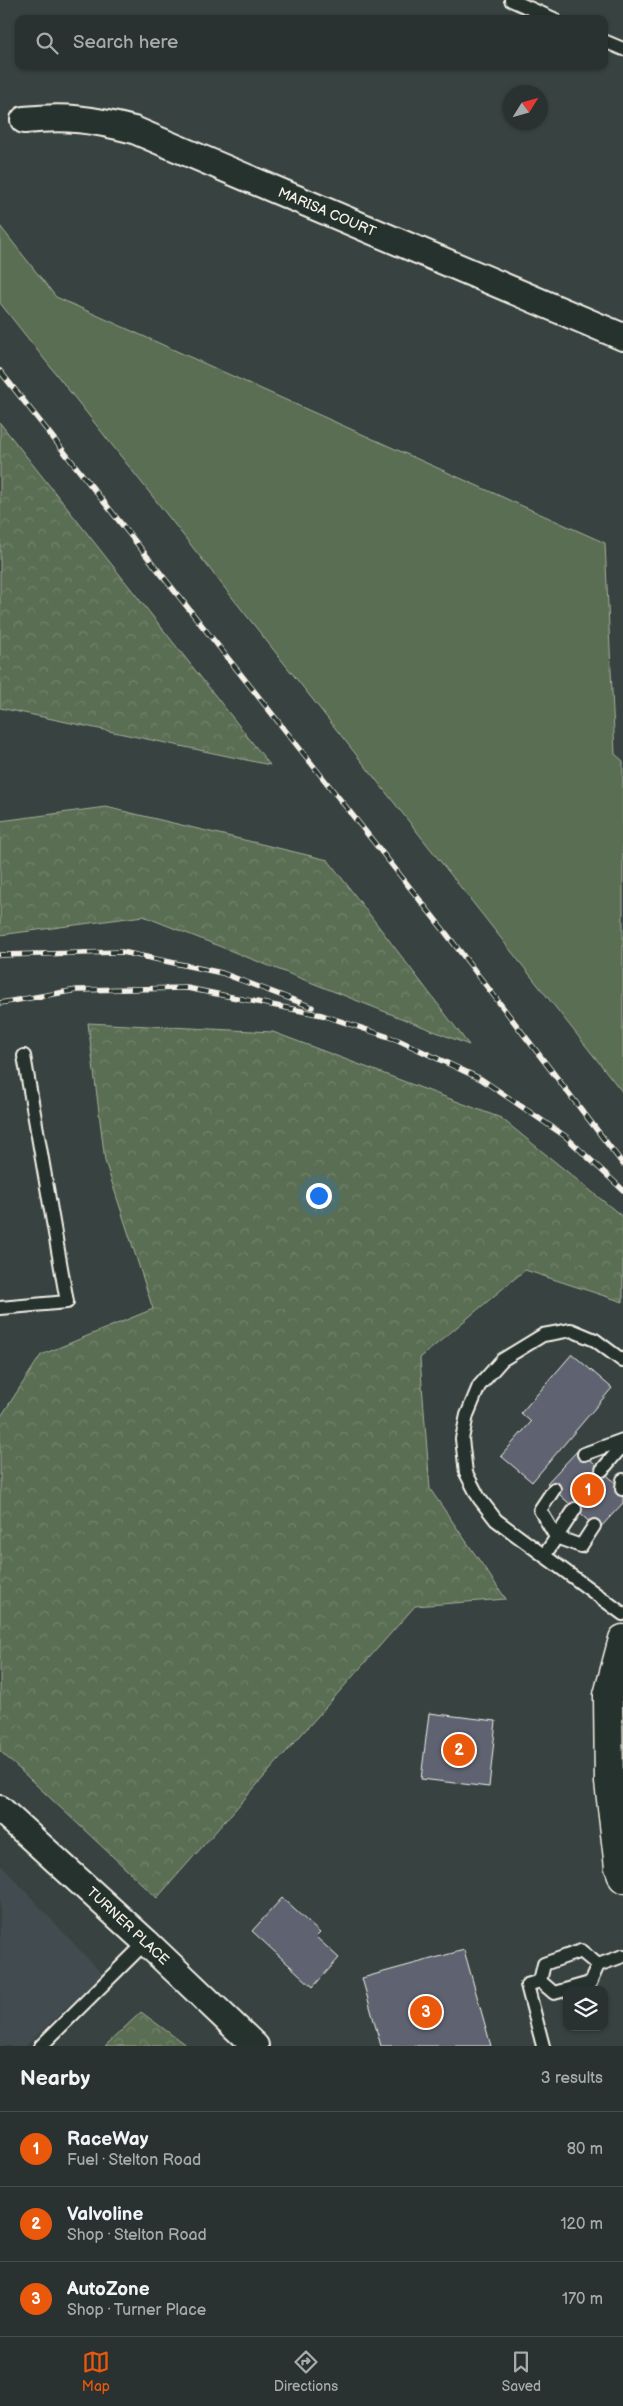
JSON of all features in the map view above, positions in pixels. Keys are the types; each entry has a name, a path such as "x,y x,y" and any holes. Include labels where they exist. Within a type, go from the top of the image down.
{"main road":[{"path":"623,1639 608,1695 609,1782 619,1867 623,1878"}],"street":[{"name":"MARISA COURT","path":"24,120 64,117 98,120 134,130 623,337"},
{"name":"TURNER PLACE","path":"0,1809 146,1942 255,2046"}],"lane":[{"path":"511,0 545,15"},
{"path":"608,43 623,49"},
{"path":"0,1308 67,1302 24,1056"},
{"path":"623,1361 595,1340 571,1330 542,1335 502,1360 479,1386 468,1415 462,1439 466,1473 479,1498 496,1520 623,1614"},
{"path":"584,1454 623,1440"},
{"path":"602,1470 623,1445"},
{"path":"554,1489 540,1510 556,1537 580,1546 594,1526"},
{"path":"544,1556 575,1509"},
{"path":"41,2046 146,1942"},
{"path":"540,1981 544,1964 581,1951 598,1965"},
{"path":"540,1981 554,1993 590,1984 598,1965 623,1956"},
{"path":"540,1981 527,1985 544,2046"}],"shaded area":[{"path":"0,1864 102,1974 26,2046 0,2046"}],"green space":[{"path":"0,226 56,297 605,543 615,754 623,761 623,1093 0,303"},
{"path":"0,423 270,765 0,708"},
{"path":"106,807 328,860 469,1045 143,916 0,935 0,821"},
{"path":"88,1023 273,1032 501,1118 623,1217 623,1302 525,1270 420,1358 430,1489 506,1599 415,1606 157,1898 0,1751 0,1418 41,1355 153,1309 105,1161"},
{"path":"141,2012 187,2046 105,2046"}],"building":[{"path":"572,1354 612,1388 532,1482 501,1456 531,1422 521,1413"},
{"path":"579,1449 623,1490 623,1503 598,1530 547,1483"},
{"path":"429,1713 496,1721 489,1787 421,1779"},
{"path":"282,1898 320,1933 316,1937 339,1958 313,1987 252,1931"},
{"path":"464,1950 491,2046 381,2046 362,1978"}],"railway":[{"path":"0,371 442,928 623,1164"},
{"path":"0,955 122,952 222,973 312,1007"},
{"path":"0,1003 77,990 187,988 322,1015 398,1040 481,1079 565,1136 623,1190"}],"place":[{"name":"RaceWay","path":"588,1490"},
{"name":"Valvoline","path":"459,1750"},
{"name":"AutoZone","path":"426,2012"}]}
